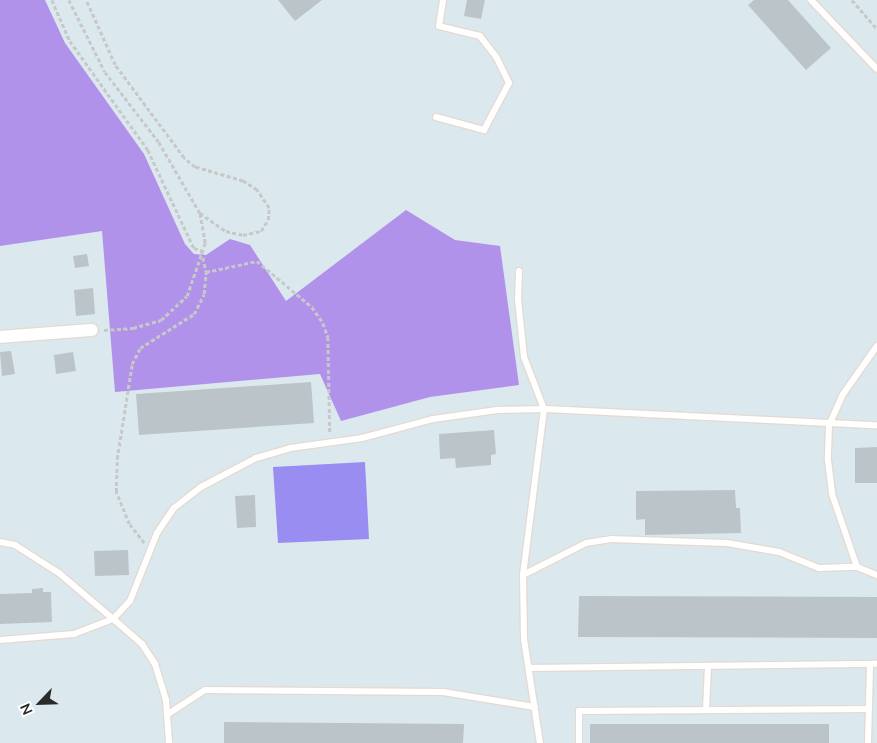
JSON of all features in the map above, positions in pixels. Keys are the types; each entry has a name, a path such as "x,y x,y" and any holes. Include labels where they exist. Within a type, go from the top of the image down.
{"street":[{"path":"0,337 92,330"}],"lane":[{"path":"436,117 484,130 509,83 480,36 439,26 443,0"},
{"path":"811,0 877,69"},
{"path":"519,271 518,299 524,356 544,409 524,576 524,639 530,668 540,743"},
{"path":"857,567 832,494 829,425 844,394 877,346"},
{"path":"0,640 74,634 113,619 130,601 151,549 174,508 201,487 256,458 465,413 544,409 829,425 877,425"},
{"path":"524,576 586,543 611,538 727,543 779,552 819,568 857,567 877,575"},
{"path":"0,542 15,546 58,573 113,619 149,653 160,676 168,714 169,743"},
{"path":"530,668 874,664 869,708 868,743"},
{"path":"706,710 708,666"},
{"path":"168,714 205,690 443,692 535,707"},
{"path":"579,743 579,711 869,708"}],"path":[{"path":"52,0 70,40 148,150 194,248 202,251"},
{"path":"68,0 105,72 159,142 200,213 205,243 187,296 161,320 133,328 92,330"},
{"path":"86,0 99,36 115,65 184,158 195,167 243,181 257,190 269,208 268,220 261,230 244,235 226,231 200,213"},
{"path":"852,0 877,29"},
{"path":"151,549 139,540 129,524 116,492 117,459 132,364 140,348 178,327 194,314 204,294 206,272 202,251"},
{"path":"206,272 257,261 312,307 328,337 330,442"}],"shaded area":[{"path":"0,0 45,0 65,43 144,154 185,244 194,254 206,255 230,239 250,245 286,301 406,210 455,240 500,246 519,385 430,397 341,421 320,374 115,392 102,231 0,246"},
{"path":"365,462 369,539 278,543 273,467"}],"building":[{"path":"278,0 322,0 295,21"},
{"path":"467,0 485,0 481,19 464,16"},
{"path":"754,0 788,0 831,48 806,70 748,5"},
{"path":"87,254 89,266 75,268 73,256"},
{"path":"93,288 95,314 76,316 74,290"},
{"path":"11,351 15,374 2,376 0,352"},
{"path":"73,352 76,371 56,374 54,355"},
{"path":"311,382 314,423 139,435 136,394"},
{"path":"494,430 496,454 491,455 491,465 456,468 455,458 440,459 439,434"},
{"path":"877,447 877,483 855,483 855,448"},
{"path":"735,490 736,508 740,508 741,533 645,535 645,519 636,520 636,491"},
{"path":"255,495 256,527 237,528 235,496"},
{"path":"128,550 129,575 95,576 94,551"},
{"path":"43,588 43,592 51,592 52,622 0,624 0,594 32,593 32,589"},
{"path":"579,596 877,597 877,638 578,637"},
{"path":"224,722 464,724 463,743 224,743"},
{"path":"590,724 829,724 829,743 590,743"}]}
